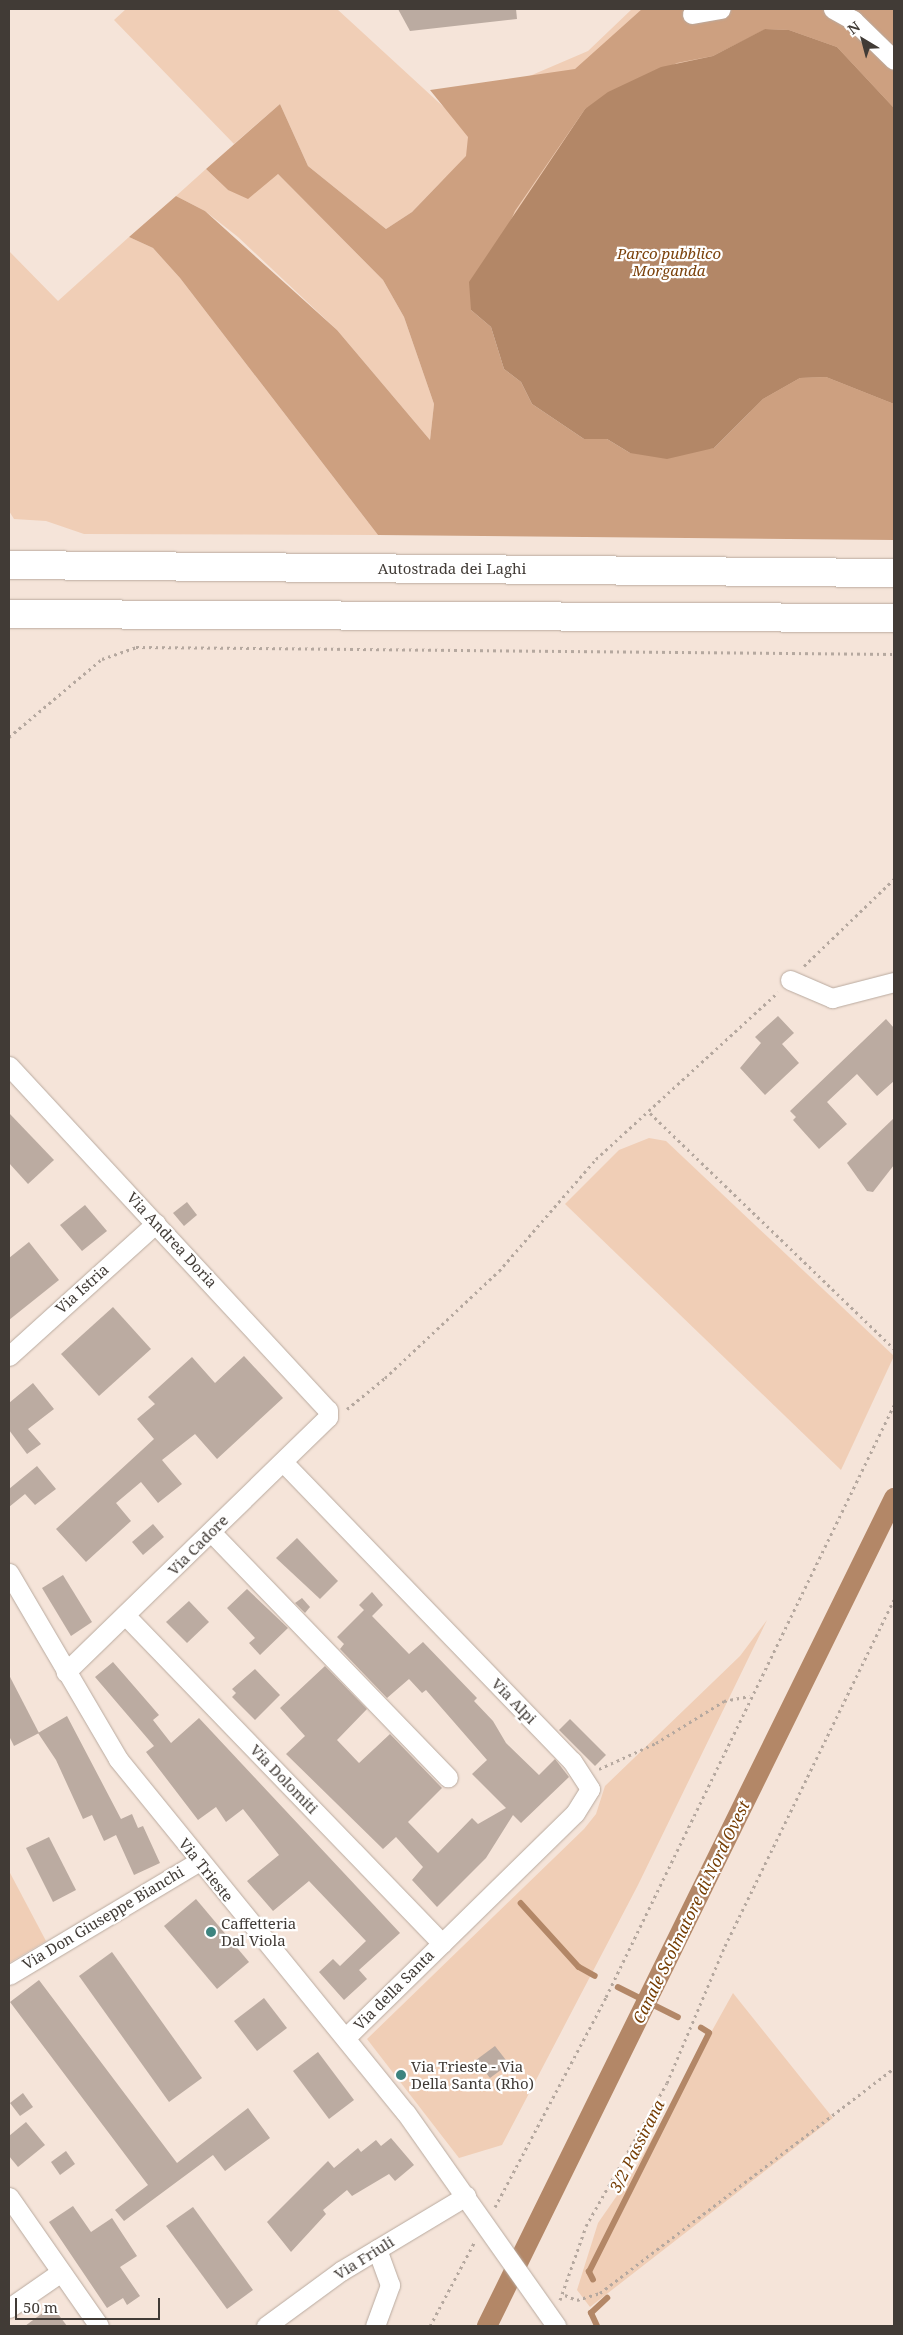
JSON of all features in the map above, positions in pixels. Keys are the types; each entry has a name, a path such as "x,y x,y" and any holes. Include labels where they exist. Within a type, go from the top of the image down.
{"highway":[{"name":"Autostrada dei Laghi","path":"9,565 894,573"},
{"path":"9,614 894,618"}],"street":[{"path":"692,14 721,9"},
{"path":"833,9 853,20 894,60"},
{"path":"790,980 832,998 894,982"},
{"name":"Via Andrea Doria","path":"9,1066 317,1396 328,1417"},
{"name":"Via Istria","path":"9,1356 156,1223"},
{"name":"Via Cadore","path":"66,1672 126,1616 328,1417"},
{"name":"Via Alpi","path":"283,1462 585,1776"},
{"path":"211,1532 448,1777"},
{"name":"Via Trieste","path":"9,1573 118,1759 198,1862 346,2037 466,2196 547,2313"},
{"name":"Via Dolomiti","path":"126,1616 442,1943"},
{"path":"442,1943 587,1800 590,1790 585,1776"},
{"name":"Via Don Giuseppe Bianchi","path":"9,1975 198,1862"},
{"name":"Via della Santa","path":"346,2037 442,1943"},
{"name":"Via Friuli","path":"266,2326 377,2249 466,2196"},
{"path":"9,2197 99,2326"},
{"path":"375,2326 390,2285 377,2249"},
{"path":"9,2308 61,2272"}],"path":[{"path":"9,737 102,659 136,646 894,654"},
{"path":"328,1417 351,1406 385,1378 498,1271 596,1159 650,1113 894,879"},
{"path":"650,1113 894,1349"},
{"path":"430,2326 488,2227 606,1997 750,1696 894,1405"},
{"path":"547,2313 565,2295 586,2226 667,2083 725,1946 894,1600"},
{"path":"585,1776 656,1743 724,1702 750,1696"},
{"path":"565,2295 577,2300 600,2293 894,2068"}],"green space":[{"name":"Parco pubblico Morganda","path":"126,9 337,9 448,111 588,51 632,9 894,9 894,521 443,180 412,212 386,229 308,166 280,104 234,144 114,20"},
{"path":"206,169 228,190 278,174 383,280 404,317 434,404 430,440 337,330 238,237 205,211 176,196"},
{"path":"129,237 153,248 180,278 378,535 84,534 46,521 14,519 9,511 9,251 58,301"},
{"path":"649,1138 666,1141 894,1356 841,1470 565,1204 619,1150"},
{"path":"767,1620 638,1885 502,2145 459,2158 367,2039 584,1829 596,1814 605,1786 740,1656"},
{"path":"9,1871 46,1941 9,1963"},
{"path":"733,1993 833,2118 590,2307 577,2290 598,2223 634,2171"}],"shaded area":[{"path":"642,9 894,9 894,108 837,47 789,30 766,29 713,56 677,63 585,109 515,211 471,310 491,327 504,369 521,382 532,404 584,439 607,439 630,453 714,448 763,399 800,378 826,377 894,404 894,540 378,535 180,278 153,248 129,237 176,196 205,211 337,330 430,440 434,404 404,317 383,280 278,174 248,199 228,190 206,169 280,104 308,166 386,229 412,212 466,156 468,137 430,90 575,69"},
{"name":"Parco pubblico Morganda","path":"765,29 789,30 837,47 894,108 894,404 826,377 800,378 763,399 714,448 667,459 630,453 607,439 584,439 532,404 521,382 504,369 491,327 471,310 469,282 585,109 608,92 661,67 713,56"}],"building":[{"path":"398,9 516,9 517,19 410,31"},
{"path":"778,1016 794,1033 782,1044 799,1063 765,1095 740,1068 761,1043 755,1037"},
{"path":"886,1019 894,1028 894,1081 877,1096 857,1074 827,1102 847,1124 819,1149 793,1120 796,1117 790,1111"},
{"path":"9,1113 54,1160 28,1184 9,1163"},
{"path":"894,1118 894,1165 873,1192 867,1191 847,1163"},
{"path":"187,1202 197,1215 184,1226 173,1213"},
{"path":"85,1205 107,1231 82,1251 60,1225"},
{"path":"29,1242 59,1280 9,1320 9,1258"},
{"path":"113,1307 151,1349 99,1396 61,1354"},
{"path":"244,1356 283,1398 217,1459 195,1434 162,1460 182,1484 158,1503 141,1482 116,1503 131,1521 86,1562 56,1529 154,1439 137,1419 155,1404 148,1397 192,1357 215,1383"},
{"path":"33,1383 54,1409 28,1429 41,1444 27,1454 9,1430 9,1403"},
{"path":"37,1466 56,1489 35,1505 25,1494 9,1507 9,1489"},
{"path":"153,1524 164,1537 143,1555 132,1542"},
{"path":"297,1538 338,1581 320,1599 276,1558"},
{"path":"63,1575 92,1622 71,1636 42,1588"},
{"path":"247,1589 288,1628 260,1655 249,1643 255,1638 227,1608"},
{"path":"372,1592 383,1605 372,1616 409,1654 423,1642 477,1698 474,1701 493,1721 506,1743 539,1775 555,1759 569,1777 521,1823 513,1815 486,1858 437,1907 412,1880 423,1867 396,1837 383,1849 286,1754 305,1736 280,1708 325,1666 367,1709 337,1740 359,1763 390,1734 442,1788 408,1822 438,1853 472,1818 478,1824 506,1808 472,1774 487,1760 426,1690 422,1693 409,1679 387,1698 340,1649 344,1644 337,1637 364,1610 359,1605"},
{"path":"302,1598 310,1607 305,1613 295,1603"},
{"path":"189,1601 209,1622 187,1643 166,1622"},
{"path":"113,1662 159,1715 153,1720 171,1743 199,1718 400,1933 359,1970 367,1979 344,2000 319,1972 333,1959 340,1966 366,1941 309,1881 273,1911 247,1881 279,1855 243,1809 226,1822 216,1807 198,1820 146,1752 154,1746 95,1677"},
{"path":"255,1669 280,1695 255,1720 232,1697 236,1693 232,1689"},
{"path":"9,1675 39,1733 14,1746 9,1736"},
{"path":"67,1716 121,1819 132,1814 138,1828 143,1826 160,1863 134,1875 116,1835 104,1841 92,1815 83,1819 56,1760 38,1733"},
{"path":"570,1719 606,1755 595,1766 559,1730"},
{"path":"49,1837 76,1890 53,1902 26,1848"},
{"path":"196,1899 249,1962 217,1989 164,1926"},
{"path":"112,1952 202,2078 169,2102 79,1976"},
{"path":"39,1980 177,2163 248,2108 270,2138 225,2171 213,2155 124,2221 115,2210 148,2185 10,2002"},
{"path":"264,1998 287,2028 257,2051 234,2021"},
{"path":"495,2046 509,2064 490,2078 476,2060"},
{"path":"318,2052 354,2100 329,2119 293,2071"},
{"path":"23,2093 33,2107 20,2116 10,2103"},
{"path":"26,2122 45,2145 18,2167 9,2156 9,2136"},
{"path":"391,2138 414,2165 395,2181 389,2174 352,2196 347,2190 323,2210 326,2214 291,2252 267,2222 328,2161 334,2168 358,2148 361,2152 376,2140 381,2146"},
{"path":"66,2151 75,2164 60,2175 51,2162"},
{"path":"73,2206 91,2232 112,2218 137,2256 120,2267 140,2296 127,2305 123,2298 107,2308 49,2222"},
{"path":"193,2207 253,2290 227,2309 166,2226"},
{"path":"52,2306 67,2326 25,2326"}],"waterway":[{"name":"Canale Scolmatore di Nord Ovest","path":"487,2326 894,1498"},
{"name":"3/2 Passirana","path":"521,1903 579,1967 595,1976"},
{"name":"3/2 Passirana","path":"618,1987 678,2017"},
{"name":"3/2 Passirana","path":"593,2280 589,2272 709,2033 701,2028"},
{"name":"3/2 Passirana","path":"597,2326 591,2313 607,2298"}],"place":[{"name":"Caffetteria Dal Viola","path":"211,1932"},
{"name":"Via Trieste - Via Della Santa (Rho)","path":"401,2075"}]}
